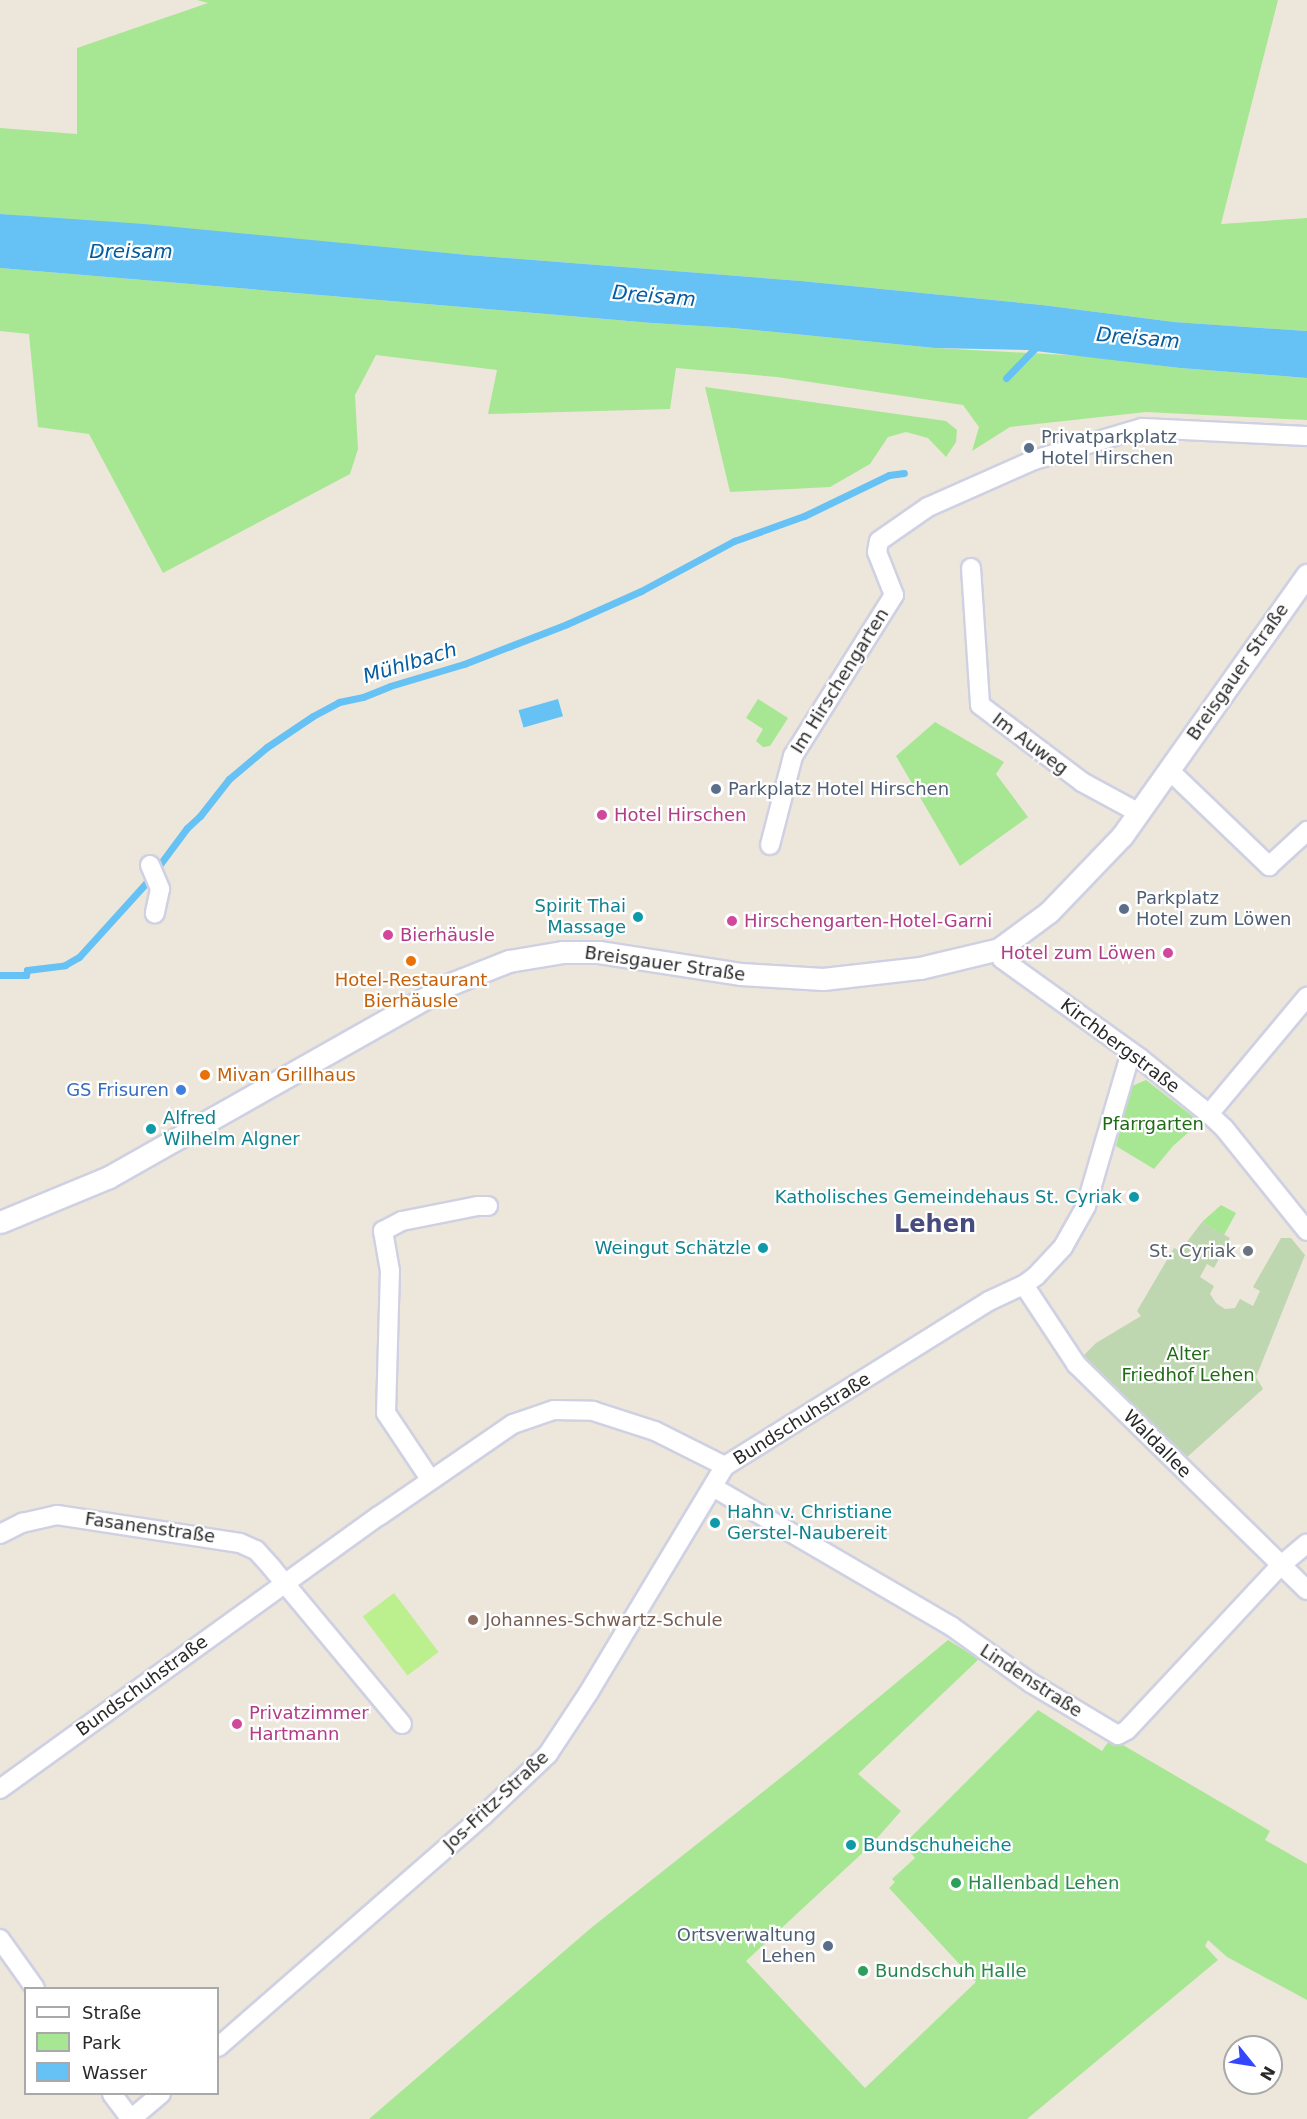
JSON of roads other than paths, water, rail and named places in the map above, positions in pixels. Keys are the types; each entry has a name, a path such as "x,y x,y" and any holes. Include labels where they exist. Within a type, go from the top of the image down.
{"street":[{"name":"Im Hirschengarten","path":"770,845 793,756 894,595 877,552 879,541 928,507 1034,460 1143,428 1307,436"},
{"name":"Im Auweg","path":"971,568 980,705 1082,782 1138,813"},
{"name":"Breisgauer Straße","path":"0,1222 110,1177 448,985 509,962 563,952 598,952 741,974 823,979 920,968 999,949 1038,922 1107,853 1169,770 1307,575"},
{"path":"1169,770 1269,866 1307,831"},
{"path":"150,865 160,889 156,913"},
{"name":"Kirchbergstraße","path":"999,949 1002,959 1131,1052 1209,1114 1224,1128 1307,1231"},
{"path":"1209,1114 1307,997"},
{"name":"Bundschuhstraße","path":"0,1789 430,1479 513,1424 554,1410 593,1411 655,1431 725,1466 989,1301 1024,1285 1063,1248 1086,1206 1131,1052"},
{"path":"430,1479 386,1413 390,1271 382,1231 402,1221 488,1206"},
{"name":"Waldallee","path":"1024,1285 1076,1364 1307,1590"},
{"name":"Jos-Fritz-Straße","path":"219,2046 479,1820 548,1754 589,1692 725,1466"},
{"name":"Lindenstraße","path":"713,1487 951,1626 1032,1683 1118,1735 1127,1730 1280,1566 1307,1543"},
{"name":"Fasanenstraße","path":"0,1533 22,1523 57,1515 217,1538 240,1543 256,1550 285,1584"},
{"path":"285,1584 402,1724"},
{"path":"0,1940 34,1987"},
{"path":"113,2095 131,2119 160,2095"}],"water":[{"name":"Dreisam","path":"0,214 144,224 468,255 801,281 1042,305 1174,322 1307,331 1307,378 1180,368 1027,350 935,348 733,328 0,268"},
{"path":"558,699 563,716 524,728 519,710"}],"waterway":[{"name":"Mühlbach","path":"1006,378 1038,345"},
{"name":"Mühlbach","path":"0,975 26,975 27,970 65,965 79,957 146,883 187,828 200,816 229,779 267,747 313,716 339,702 363,697 390,686 464,664 567,624 641,591 734,541 804,516 889,475 904,473"}],"place":[{"name":"Privatparkplatz Hotel Hirschen","path":"1029,448"},
{"name":"Parkplatz Hotel Hirschen","path":"716,789"},
{"name":"Hotel Hirschen","path":"602,815"},
{"name":"Parkplatz Hotel zum Löwen","path":"1124,909"},
{"name":"Spirit Thai Massage","path":"638,917"},
{"name":"Hirschengarten-Hotel-Garni","path":"732,921"},
{"name":"Bierhäusle","path":"388,935"},
{"name":"Hotel zum Löwen","path":"1168,953"},
{"name":"Hotel-Restaurant Bierhäusle","path":"411,961"},
{"name":"Mivan Grillhaus","path":"205,1075"},
{"name":"GS Frisuren","path":"181,1090"},
{"name":"Alfred Wilhelm Algner","path":"151,1129"},
{"name":"Katholisches Gemeindehaus St. Cyriak","path":"1134,1197"},
{"name":"Weingut Schätzle","path":"763,1248"},
{"name":"St. Cyriak","path":"1248,1251"},
{"name":"Hahn v. Christiane Gerstel-Naubereit","path":"715,1523"},
{"name":"Johannes-Schwartz-Schule","path":"473,1620"},
{"name":"Privatzimmer Hartmann","path":"237,1724"},
{"name":"Bundschuheiche","path":"851,1845"},
{"name":"Hallenbad Lehen","path":"956,1883"},
{"name":"Ortsverwaltung Lehen","path":"828,1946"},
{"name":"Bundschuh Halle","path":"863,1971"}],"district":[{"name":"Lehen","path":"935,1225"}],"park label":[{"name":"Pfarrgarten","path":"1153,1124"},
{"name":"Alter Friedhof Lehen","path":"1188,1365"}]}
